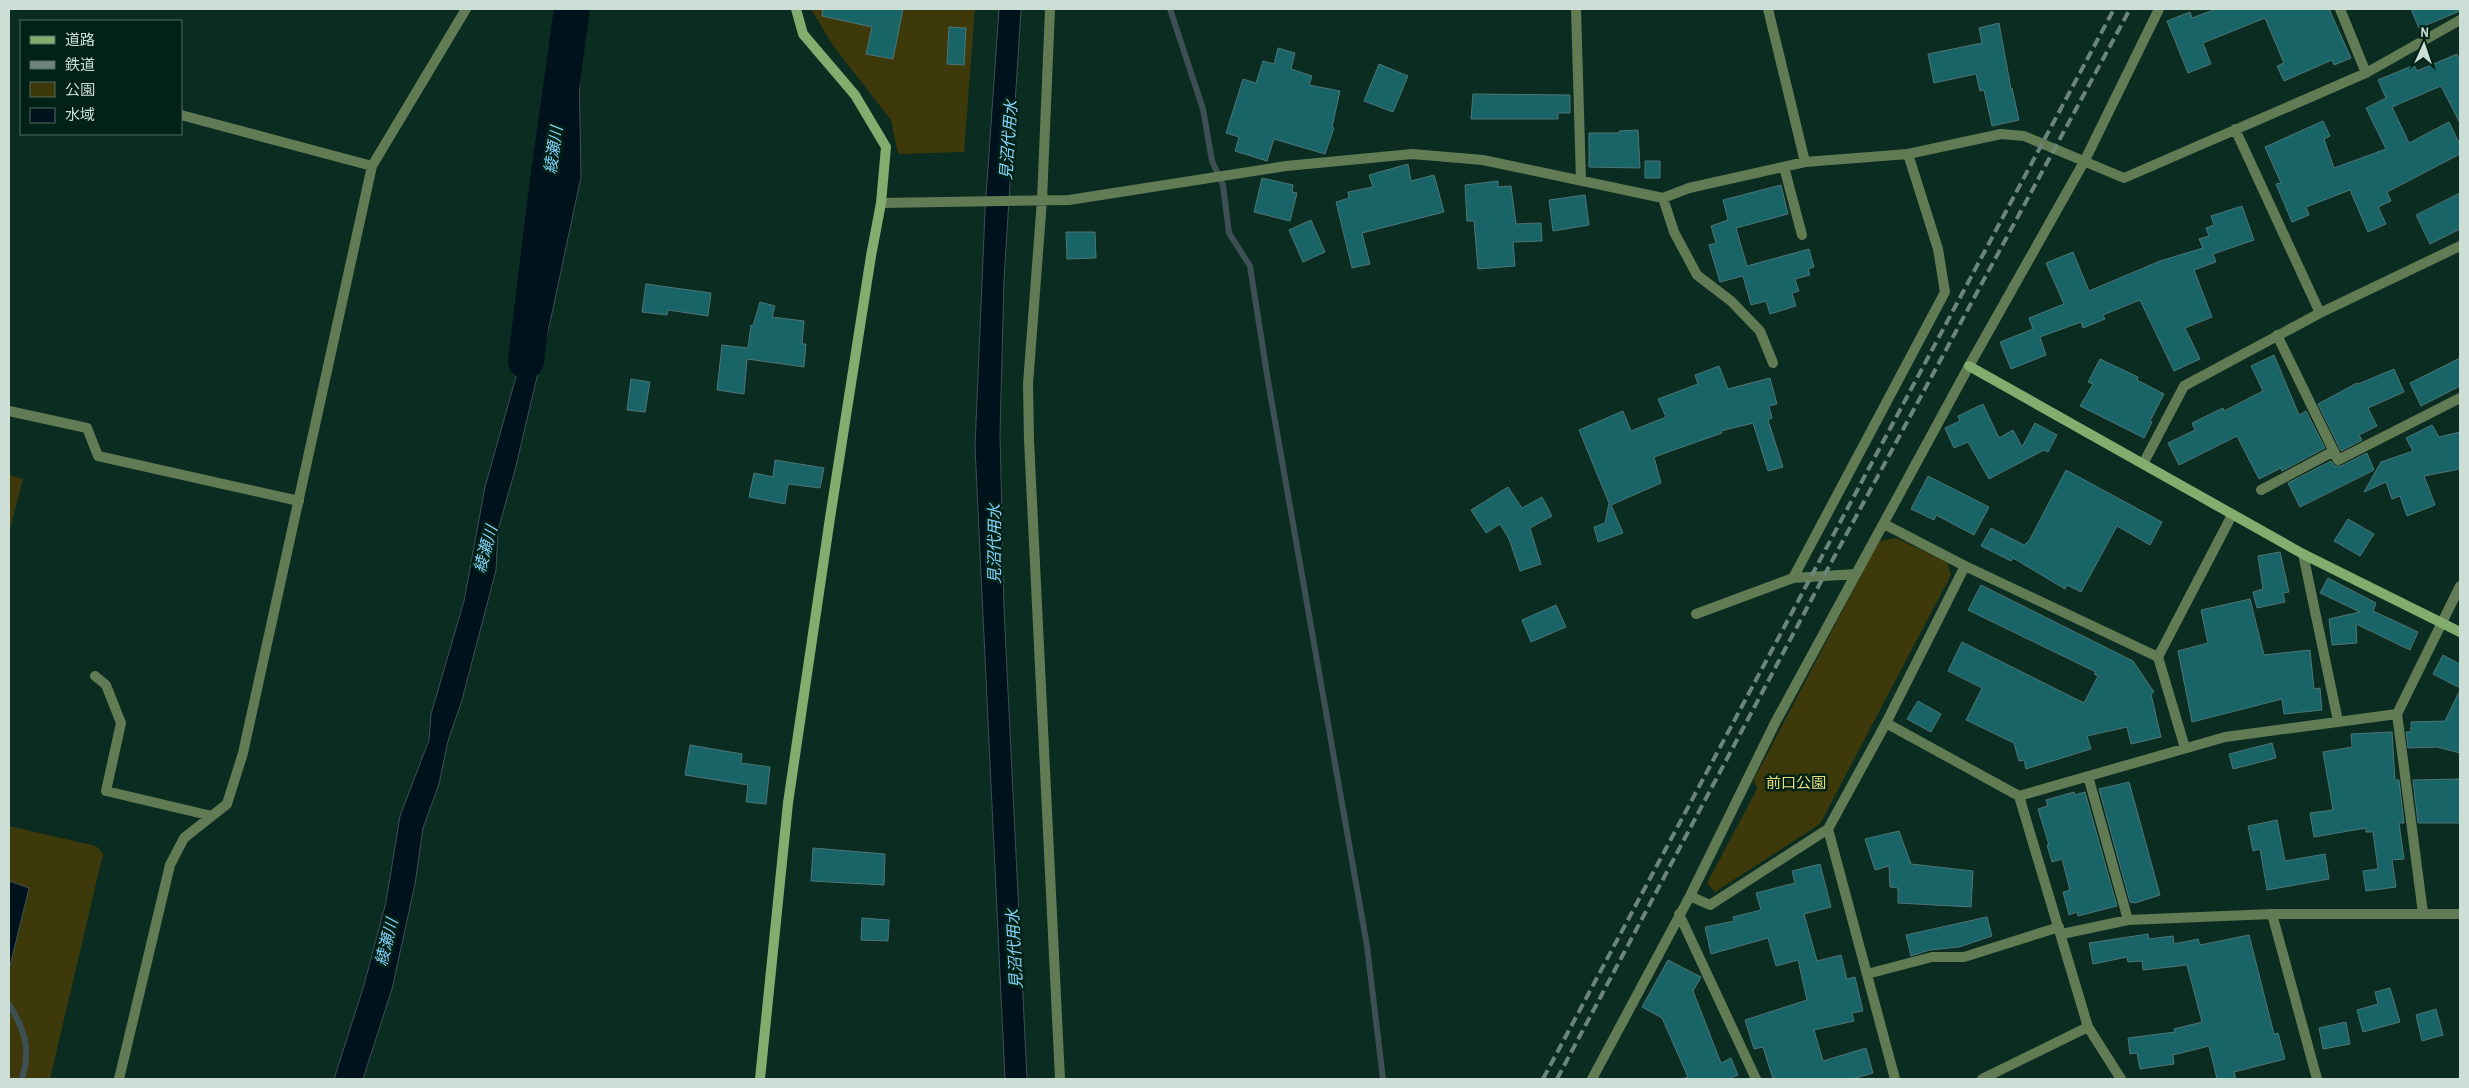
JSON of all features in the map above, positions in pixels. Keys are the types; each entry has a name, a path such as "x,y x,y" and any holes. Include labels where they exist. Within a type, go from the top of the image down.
{"street":[{"path":"119,1079 170,865 184,838 227,804 243,753 372,166 466,9"},
{"path":"760,1079 788,803 871,256 882,203 886,147 855,95 803,34 796,9"},
{"path":"1050,9 1042,200 1028,384 1029,440 1060,1079"},
{"path":"1576,9 1581,181"},
{"path":"1768,9 1805,162"},
{"path":"1592,1079 1690,896 1776,723 1969,366 2085,160 2159,9"},
{"path":"2340,9 2366,73"},
{"path":"882,203 1069,200 1286,166 1412,154 1483,160 1664,198 1689,188 1805,162 1908,154 2001,134 2024,136 2124,178 2366,73 2460,20"},
{"path":"182,115 372,166"},
{"path":"2235,129 2320,313"},
{"path":"1793,578 1945,292 1938,249 1908,154"},
{"path":"1784,167 1802,236"},
{"path":"1664,198 1674,232 1697,275 1731,301 1760,331 1773,363"},
{"path":"2143,464 2184,386 2320,313 2459,249"},
{"path":"2277,335 2338,460 2460,398"},
{"path":"1969,366 2303,554 2460,632"},
{"path":"9,411 87,428 98,456 299,501"},
{"path":"2261,490 2334,450"},
{"path":"2185,748 2158,657 2232,515"},
{"path":"1884,524 1965,566 2158,657"},
{"path":"2303,554 2338,721"},
{"path":"1690,896 1710,905 1828,829 1886,723 1965,566"},
{"path":"1696,614 1793,578 1856,574"},
{"path":"2423,913 2397,714 2444,624 2460,586"},
{"path":"95,676 106,685 120,723 106,791 212,816"},
{"path":"2019,796 2225,737 2397,714"},
{"path":"1886,723 2019,796 2088,1028 2121,1079"},
{"path":"2088,776 2128,920"},
{"path":"1828,829 1895,1079"},
{"path":"1680,914 1756,1079"},
{"path":"1867,974 1932,957 1964,957 2060,930 2128,920 2272,914 2460,914"},
{"path":"2272,914 2317,1079"},
{"path":"1982,1079 2088,1028"}],"green space":[{"path":"811,9 975,9 964,152 898,154 891,120 834,47"},
{"path":"9,475 23,479 9,533"},
{"name":"前口公園","path":"1896,538 1947,562 1951,575 1820,824 1715,892 1707,883 1757,789 1754,779 1879,541"},
{"path":"9,826 96,846 103,854 50,1079 9,1079"}],"water":[{"path":"565,9 585,9 579,70 581,177 551,318 515,470 498,530 496,570 462,700 448,741 439,784 423,828 415,884 392,989 363,1079 334,1079 364,985 386,902 400,816 429,740 431,714 464,601 485,487 521,359 540,277 550,216 555,81"},
{"name":"見沼代用水","path":"999,9 1021,9 1004,280 1000,433 1004,609 1027,1079 1005,1079 975,447 985,211"},
{"path":"9,881 29,888 9,970"}],"building":[{"path":"823,9 903,9 893,59 866,54 872,27 822,16"},
{"path":"2216,9 2329,9 2351,58 2334,65 2332,60 2284,81 2277,66 2284,63 2265,18 2203,43 2211,64 2188,73 2167,21 2190,12 2192,18"},
{"path":"2411,9 2460,9 2460,11 2419,28"},
{"path":"1999,23 2011,89 2019,120 1992,126 1984,90 1980,91 1976,74 1934,83 1928,54 1982,43 1979,28"},
{"path":"949,27 966,28 964,65 947,64"},
{"path":"1278,48 1295,53 1291,69 1312,76 1309,85 1340,91 1332,127 1334,128 1325,154 1274,139 1267,161 1235,151 1239,137 1226,133 1243,79 1256,83 1263,61 1274,64"},
{"path":"2457,54 2460,63 2460,123 2441,86 2392,107 2409,143 2449,122 2460,145 2460,154 2387,192 2391,201 2378,207 2386,224 2368,232 2350,190 2306,207 2309,215 2292,222 2276,184 2281,183 2265,147 2323,121 2330,136 2324,139 2334,168 2386,149 2366,108 2386,98 2378,80 2414,65 2417,71"},
{"path":"1379,64 1408,76 1393,112 1364,101"},
{"path":"1473,94 1570,95 1570,113 1558,113 1558,119 1471,119"},
{"path":"1638,130 1640,168 1589,167 1589,133 1619,133 1619,131"},
{"path":"1645,161 1660,161 1660,178 1645,178"},
{"path":"1408,164 1411,181 1434,175 1444,212 1362,233 1370,264 1352,268 1336,202 1349,198 1348,192 1373,187 1369,175"},
{"path":"1262,178 1293,185 1292,192 1297,193 1290,221 1254,212"},
{"path":"1498,181 1498,187 1511,186 1516,224 1541,223 1542,241 1513,242 1515,266 1478,269 1474,221 1467,221 1465,185"},
{"path":"1781,185 1788,214 1736,228 1747,266 1809,249 1814,267 1808,269 1810,275 1795,279 1799,291 1792,293 1796,306 1770,314 1766,301 1751,305 1743,276 1720,282 1709,245 1716,243 1711,226 1728,220 1723,200"},
{"path":"2460,193 2460,229 2430,244 2416,215"},
{"path":"1585,195 1589,225 1553,231 1549,200"},
{"path":"2242,206 2254,240 2213,254 2216,262 2194,270 2212,317 2185,328 2200,359 2174,371 2140,300 2103,315 2105,319 2083,328 2081,322 2040,337 2046,355 2011,369 2000,342 2033,329 2029,318 2064,304 2046,263 2073,252 2089,291 2160,261 2203,248 2199,239 2209,236 2206,228 2214,225 2211,216"},
{"path":"1311,220 1325,252 1303,262 1289,230"},
{"path":"1066,232 1095,232 1096,258 1067,259"},
{"path":"646,284 711,293 708,316 668,310 667,315 642,312"},
{"path":"760,302 775,306 772,317 804,321 802,344 806,344 804,367 747,359 744,394 717,390 722,345 748,348 751,325 753,326"},
{"path":"2274,355 2299,415 2306,411 2325,448 2282,471 2281,468 2259,479 2237,436 2179,465 2168,443 2195,430 2192,423 2223,408 2224,411 2263,391 2251,366"},
{"path":"2460,358 2460,386 2421,406 2410,383"},
{"path":"2100,359 2138,377 2137,380 2164,394 2150,421 2152,422 2144,438 2080,406 2093,384 2088,382"},
{"path":"1719,366 1728,389 1770,378 1777,404 1769,406 1772,418 1768,420 1783,467 1768,471 1753,423 1721,431 1722,433 1654,457 1661,483 1611,505 1623,533 1598,542 1594,527 1605,523 1609,503 1579,430 1623,411 1631,431 1666,417 1658,399 1698,384 1695,375"},
{"path":"2394,369 2404,392 2368,408 2377,426 2359,435 2362,440 2341,451 2318,404 2357,383"},
{"path":"631,379 650,382 645,412 627,410"},
{"path":"1983,404 1999,438 2013,430 2022,447 2035,423 2057,435 2048,452 2044,450 1989,479 1968,442 1954,448 1945,428 1960,421 1958,416"},
{"path":"2432,425 2439,437 2460,432 2460,469 2424,476 2435,505 2407,516 2400,496 2392,499 2386,482 2364,492 2381,462 2413,451 2406,438"},
{"path":"2367,453 2374,470 2300,507 2288,483 2331,461 2335,466 2341,466"},
{"path":"775,460 824,468 820,488 788,484 785,504 749,497 754,473 773,477"},
{"path":"2066,470 2162,522 2150,545 2117,526 2081,592 2067,585 2065,589 2013,558 2011,561 1981,546 1991,528 2024,545 2029,541"},
{"path":"1928,476 1989,507 1974,535 1936,515 1934,520 1911,509"},
{"path":"1508,487 1522,508 1542,497 1552,516 1530,528 1541,564 1520,571 1509,539 1500,524 1486,533 1471,510"},
{"path":"2348,519 2374,534 2360,556 2334,541"},
{"path":"2280,552 2289,592 2283,593 2285,602 2257,608 2253,592 2263,589 2258,556"},
{"path":"2328,578 2376,603 2373,611 2418,632 2410,650 2356,624 2357,643 2332,645 2329,619 2360,612 2320,593"},
{"path":"1981,585 2133,661 2154,692 2151,694 2161,737 2131,744 2127,727 2087,736 2091,749 2026,769 2024,760 2019,761 2014,743 1966,720 1982,688 1948,671 1962,642 2084,703 2098,676 2094,674 2096,672 1968,610"},
{"path":"2250,599 2264,655 2310,650 2314,689 2320,688 2322,710 2284,714 2282,699 2192,722 2178,651 2208,643 2201,610"},
{"path":"1556,605 1566,627 1531,642 1522,620"},
{"path":"2443,655 2460,664 2460,688 2433,674"},
{"path":"2460,690 2460,753 2437,747 2408,748 2406,732 2411,732 2411,722 2445,721"},
{"path":"1918,701 1941,714 1931,732 1907,719"},
{"path":"2392,732 2395,780 2399,780 2404,823 2399,823 2404,859 2392,860 2396,887 2366,891 2363,871 2378,869 2373,832 2366,832 2366,828 2314,837 2310,813 2333,810 2323,752 2352,747 2351,734"},
{"path":"2272,743 2276,758 2233,769 2229,754"},
{"path":"690,745 742,754 741,763 770,767 766,804 746,802 748,785 685,775"},
{"path":"2460,779 2460,823 2418,823 2413,780"},
{"path":"2129,782 2160,895 2135,903 2130,902 2099,789"},
{"path":"2074,792 2075,795 2085,792 2117,906 2078,916 2077,912 2069,915 2063,892 2070,890 2062,859 2052,862 2038,809 2048,806 2046,800"},
{"path":"2277,820 2285,861 2325,854 2329,879 2267,890 2260,849 2253,851 2248,826"},
{"path":"1899,831 1911,864 1973,871 1971,907 1898,903 1898,888 1890,887 1889,866 1875,870 1865,839"},
{"path":"813,848 885,854 884,885 811,881"},
{"path":"1820,864 1831,907 1804,914 1817,961 1841,955 1847,979 1855,977 1863,1011 1852,1013 1854,1021 1814,1030 1823,1061 1866,1048 1873,1073 1852,1079 1773,1079 1763,1047 1754,1049 1745,1020 1807,1000 1798,960 1776,966 1768,938 1711,954 1705,927 1734,921 1733,917 1761,910 1756,893 1795,883 1792,871"},
{"path":"1987,917 1992,936 1959,947 1930,950 1911,956 1906,935"},
{"path":"862,918 889,920 888,941 861,940"},
{"path":"2148,934 2149,939 2173,936 2174,944 2198,939 2200,945 2249,935 2274,1034 2278,1033 2285,1059 2234,1072 2236,1079 2217,1079 2209,1046 2173,1055 2174,1064 2140,1069 2137,1053 2130,1054 2128,1038 2175,1032 2174,1029 2202,1022 2187,965 2143,970 2142,961 2128,962 2127,957 2093,964 2089,943"},
{"path":"1668,960 1701,977 1693,991 1721,1063 1731,1058 1738,1075 1728,1079 1683,1079 1688,1077 1662,1018 1642,1007"},
{"path":"2390,988 2400,1022 2363,1032 2357,1010 2378,1004 2375,992"},
{"path":"2436,1009 2443,1035 2422,1041 2416,1015"},
{"path":"2346,1022 2350,1044 2323,1049 2319,1028"}],"waterway":[{"name":"綾瀬川","path":"526,361 546,195 572,9"},
{"path":"1170,9 1203,109 1212,161 1223,185 1229,233 1250,266 1268,381 1367,946 1383,1079"},
{"path":"9,1004 23,1031 25,1040 26,1058 22,1079"}],"railway":[{"path":"1543,1079 2114,9"},
{"path":"1557,1079 1825,574 2130,9"}]}
